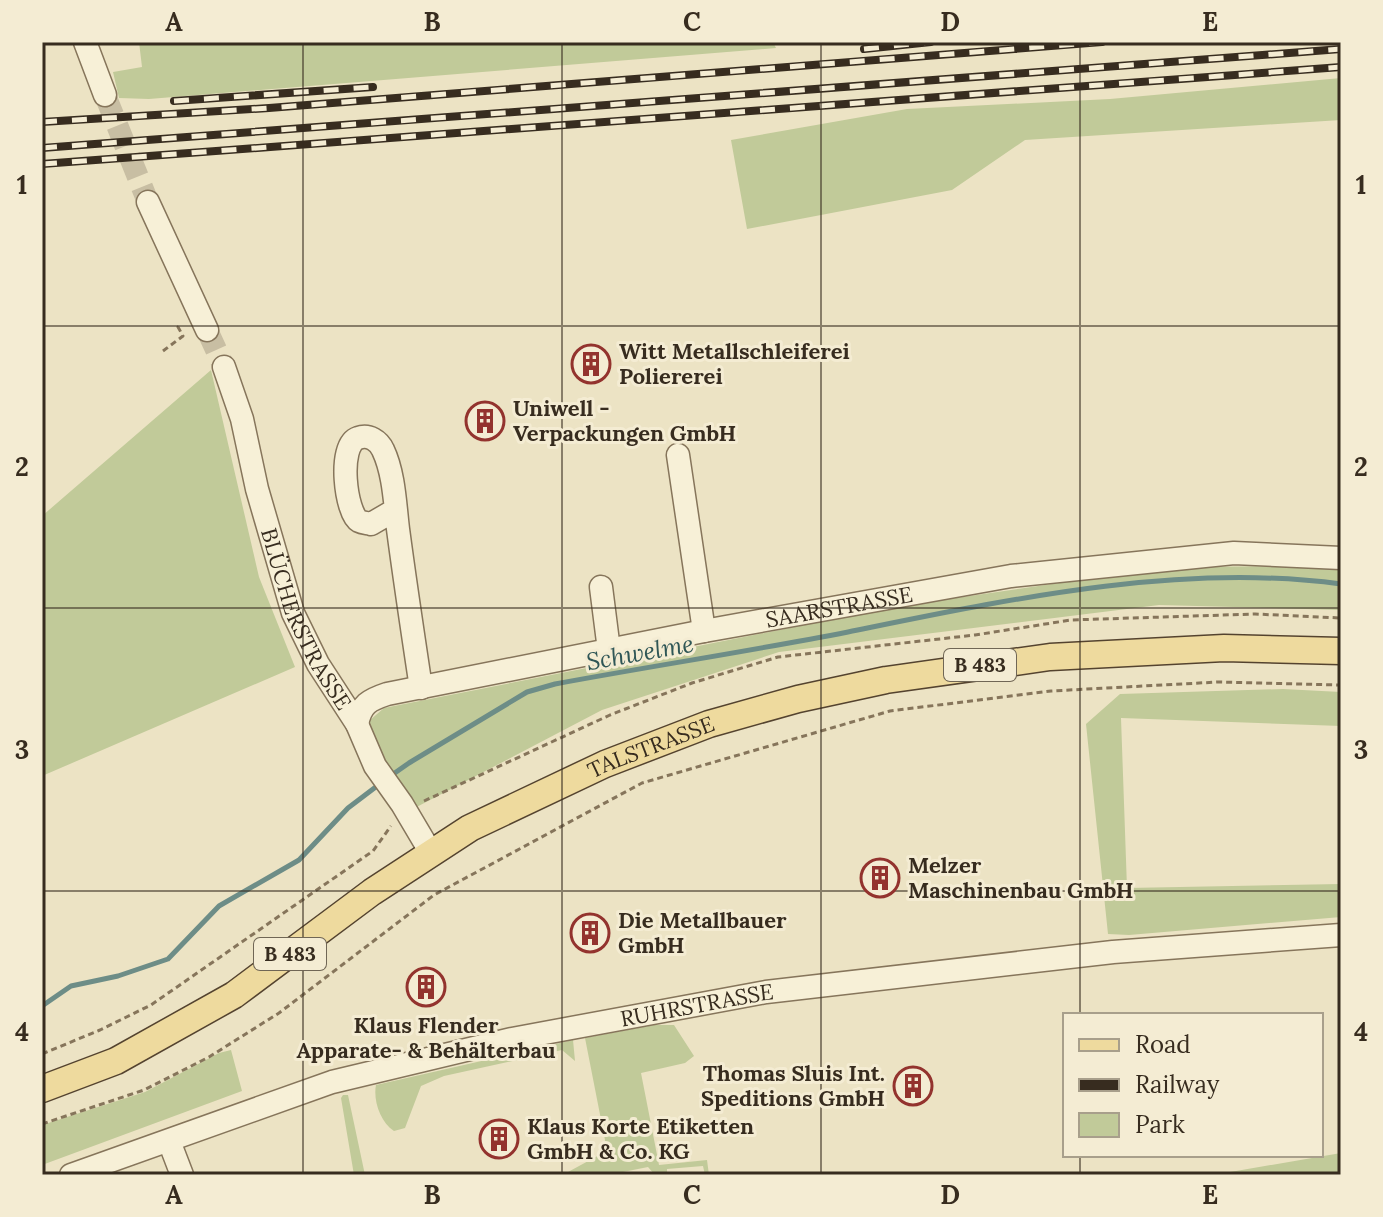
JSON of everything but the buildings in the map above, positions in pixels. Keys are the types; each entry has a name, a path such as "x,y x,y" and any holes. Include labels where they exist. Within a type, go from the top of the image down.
{"main road":[{"name":"TALSTRASSE","path":"42,1089 130,1054 234,995 372,892 431,853 509,809 605,764 709,724 798,699 901,678 1050,657 1224,648 1341,651"}],"street":[{"path":"85,42 105,95"},
{"path":"148,202 204,323"},
{"name":"BLÜCHERSTRASSE","path":"224,367 242,419 257,489 293,613 318,664 357,724 375,766 407,811 431,853"},
{"path":"678,455 704,631"},
{"path":"395,510 421,688"},
{"name":"SAARSTRASSE","path":"357,724 363,706 370,699 704,631 1011,576 1234,553 1341,558"},
{"path":"601,587 609,650"},
{"name":"RUHRSTRASSE","path":"71,1175 98,1170 169,1141 346,1079 512,1039 766,992 1113,952 1341,935"},
{"path":"169,1141 182,1175"}],"path":[{"path":"163,351 183,336 178,327 204,323"},
{"path":"42,1124 144,1090 209,1057 279,1013 434,895 642,783 890,711 1051,691 1218,682 1341,685"},
{"path":"42,1054 151,1005 373,851 389,830 393,819 407,811"}],"green space":[{"path":"139,42 773,42 776,48 149,99 119,98 113,72 142,67"},
{"path":"1341,78 1341,120 1025,140 952,190 747,229 731,140 907,109 1110,99"},
{"path":"211,370 259,577 295,667 42,776 42,516"},
{"path":"1317,566 1341,570 1341,610 1159,605 779,652 602,710 409,811 354,734 384,708 901,606 1169,567"},
{"path":"1283,689 1341,692 1341,726 1121,718 1127,888 1341,884 1341,917 1129,935 1108,934 1086,724 1120,694"},
{"path":"654,1025 674,1025 694,1056 685,1063 641,1073 659,1165 707,1160 709,1175 705,1175 703,1166 667,1169 667,1175 655,1175 648,1167 608,1175 555,1175 568,1172 603,1153 605,1140 585,1038"},
{"path":"573,1040 575,1061 562,1050 444,1076 421,1086 405,1128 394,1131 379,1110 376,1085"},
{"path":"231,1050 242,1091 42,1165 42,1125 145,1092 219,1053"},
{"path":"343,1095 348,1095 365,1175 354,1175"},
{"path":"1341,1153 1341,1175 1213,1175 1323,1157"}],"waterway":[{"name":"Schwelme","path":"389,777 527,692 555,684 1093,588 1218,578 1280,578 1341,584"},
{"name":"Schwelme","path":"42,1006 71,986 118,976 168,959 219,906 299,860 348,808 381,783"}],"tunnel":[{"path":"105,95 148,202"},
{"path":"207,330 224,367"}],"railway":[{"path":"864,49 931,42"},
{"path":"42,122 269,108 1102,42"},
{"path":"42,148 1341,49"},
{"path":"42,164 1341,67"},
{"path":"174,101 373,87"}],"place":[{"name":"Witt Metallschleiferei Poliererei","path":"591,364"},
{"name":"Uniwell - Verpackungen GmbH","path":"485,421"},
{"name":"Melzer Maschinenbau GmbH","path":"880,878"},
{"name":"Die Metallbauer GmbH","path":"590,933"},
{"name":"Klaus Flender Apparate- & Behälterbau","path":"426,987"},
{"name":"Thomas Sluis Int. Speditions GmbH","path":"913,1086"},
{"name":"Klaus Korte Etiketten GmbH & Co. KG","path":"499,1139"}]}
